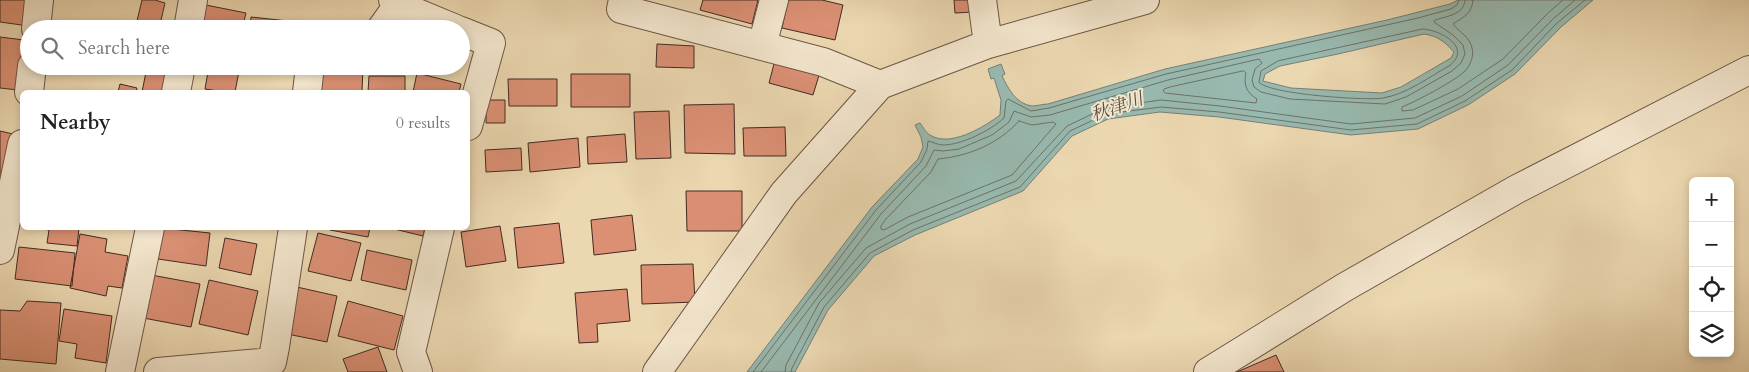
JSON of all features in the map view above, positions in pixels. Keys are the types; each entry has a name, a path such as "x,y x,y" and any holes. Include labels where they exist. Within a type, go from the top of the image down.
{"street":[{"path":"37,20 39,0"},
{"path":"190,20 193,0"},
{"path":"623,0 621,9 823,62 880,85"},
{"path":"762,46 774,0"},
{"path":"982,0 988,44"},
{"path":"657,372 784,193 880,85 988,44 1145,0"},
{"path":"386,20 395,3 435,20"},
{"path":"470,34 491,42 470,119"},
{"path":"1208,372 1345,287 1517,189 1749,70"},
{"path":"29,90 31,75"},
{"path":"176,90 179,75"},
{"path":"307,90 309,75"},
{"path":"0,250 20,154"},
{"path":"120,372 150,230"},
{"path":"158,372 248,368 272,362 293,230"},
{"path":"418,372 410,352 440,230"}],"water":[{"name":"秋津川","path":"1458,0 1593,0 1561,27 1515,74 1468,105 1418,129 1351,135 1219,117 1160,112 1108,119 1072,136 1023,191 915,235 874,256 828,310 795,372 747,372 872,207 918,159 923,147 921,137 915,125 920,123 930,135 938,138 957,138 976,130 1000,115 1001,100 994,78 991,79 988,69 1001,64 1005,74 1002,76 1004,81 1013,95 1026,105 1048,104 1165,69 1387,20 1450,4","holes":["1424,34 1441,40 1451,48 1454,52 1451,58 1401,87 1382,93 1291,88 1263,81 1265,74 1280,66"]}],"building":[{"path":"0,0 32,0 30,20 20,20 20,25 0,22"},
{"path":"142,0 155,0 165,3 161,20 137,20"},
{"path":"703,0 758,0 752,24 700,10"},
{"path":"788,0 822,0 843,5 835,40 782,28"},
{"path":"954,0 972,0 973,12 955,13"},
{"path":"206,5 246,13 244,20 203,20"},
{"path":"251,17 279,20 251,20"},
{"path":"0,37 20,40 18,90 0,88"},
{"path":"657,44 694,46 694,68 656,67"},
{"path":"775,60 820,72 813,95 769,83"},
{"path":"571,74 630,74 630,107 571,107"},
{"path":"145,75 167,75 163,90 142,90"},
{"path":"207,75 238,75 235,90 205,89"},
{"path":"321,75 363,75 362,90 320,90"},
{"path":"417,75 425,75 461,84 460,90 413,90"},
{"path":"369,76 405,76 405,90 368,90"},
{"path":"508,79 557,79 557,106 509,106"},
{"path":"120,84 137,88 136,90 118,90"},
{"path":"486,100 505,100 505,123 486,123"},
{"path":"734,104 735,154 685,153 684,105"},
{"path":"669,111 671,158 636,159 634,112"},
{"path":"785,127 786,156 744,156 743,128"},
{"path":"0,131 13,134 0,185"},
{"path":"625,134 627,162 588,164 587,137"},
{"path":"578,138 580,167 530,172 528,143"},
{"path":"521,148 522,170 486,172 485,150"},
{"path":"686,191 742,191 742,231 687,231"},
{"path":"632,215 636,250 594,255 591,220"},
{"path":"559,223 564,263 518,268 514,228"},
{"path":"500,226 506,261 466,267 461,232"},
{"path":"49,230 79,230 77,246 47,243"},
{"path":"162,230 210,233 206,266 158,259"},
{"path":"330,230 370,230 368,237"},
{"path":"398,230 424,230 423,236"},
{"path":"318,233 361,243 351,281 308,271"},
{"path":"80,234 107,239 105,252 128,256 122,288 108,286 106,296 70,288"},
{"path":"225,238 257,244 251,275 219,268"},
{"path":"19,247 75,253 72,286 15,279"},
{"path":"367,250 412,260 406,290 361,280"},
{"path":"693,264 695,302 642,304 641,265"},
{"path":"146,274 200,284 191,327 138,317"},
{"path":"209,280 258,291 248,335 199,324"},
{"path":"297,287 337,296 327,342 287,334"},
{"path":"627,289 630,321 597,324 598,342 579,343 575,293"},
{"path":"27,301 61,303 56,364 0,359 0,310 20,311"},
{"path":"348,301 403,316 394,350 338,336"},
{"path":"64,309 112,316 106,363 75,358 77,344 59,341"},
{"path":"378,347 387,372 348,372 343,359"},
{"path":"1276,355 1284,372 1237,372"}]}
